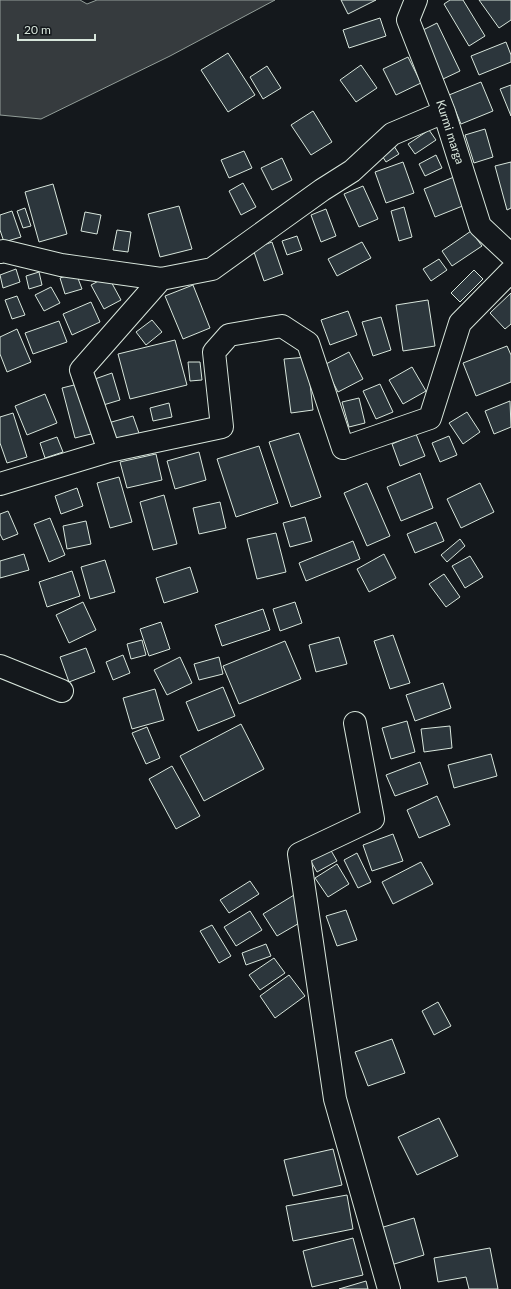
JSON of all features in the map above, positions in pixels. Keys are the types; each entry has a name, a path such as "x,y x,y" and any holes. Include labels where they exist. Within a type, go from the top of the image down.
{"street":[{"name":"Kurmi marga","path":"416,0 408,20 444,112 480,226 511,255"},
{"path":"0,252 3,251 61,265 161,279 212,269 322,190 352,171 392,134 444,112"},
{"path":"0,484 109,451 222,427 214,352 229,335 282,326 308,343 343,448 430,418 460,323 511,271"},
{"path":"109,451 82,370 161,279"},
{"path":"0,666 62,691"},
{"path":"355,723 374,820 299,854 336,1099 389,1289"}],"shaded area":[{"path":"0,0 80,0 87,4 97,0 275,0 170,56 41,119 0,115"}],"building":[{"path":"341,0 376,0 348,14"},
{"path":"450,0 463,0 485,36 469,46 444,4"},
{"path":"479,0 511,0 511,20 499,28"},
{"path":"380,18 386,36 349,48 343,30"},
{"path":"437,23 460,71 443,79 421,31"},
{"path":"506,42 511,55 511,62 479,75 471,56"},
{"path":"228,53 255,95 228,112 201,70"},
{"path":"408,57 421,83 396,95 383,69"},
{"path":"361,65 377,88 356,102 340,80"},
{"path":"267,66 281,88 263,99 250,77"},
{"path":"481,82 493,111 461,124 449,95"},
{"path":"511,85 511,116 500,89"},
{"path":"313,111 332,142 311,155 291,125"},
{"path":"485,129 493,157 474,163 465,135"},
{"path":"429,130 436,140 415,154 408,144"},
{"path":"394,146 399,154 386,162 381,154"},
{"path":"244,151 252,168 229,178 221,160"},
{"path":"436,155 442,168 425,176 419,164"},
{"path":"282,158 292,180 272,190 261,168"},
{"path":"403,162 414,193 386,203 375,172"},
{"path":"511,162 511,208 507,210 495,166"},
{"path":"454,177 465,205 435,217 424,189"},
{"path":"243,183 256,207 241,215 229,191"},
{"path":"53,184 67,234 39,242 25,192"},
{"path":"363,186 378,219 359,227 344,194"},
{"path":"179,206 192,249 160,257 148,214"},
{"path":"404,207 412,237 399,241 391,211"},
{"path":"25,208 31,226 23,228 17,211"},
{"path":"326,209 336,236 321,242 311,215"},
{"path":"12,211 21,237 4,242 0,230 0,215"},
{"path":"85,212 101,215 97,234 81,231"},
{"path":"117,230 131,232 128,252 113,250"},
{"path":"471,231 482,246 452,266 442,251"},
{"path":"297,236 302,250 287,255 282,241"},
{"path":"272,242 283,274 264,281 253,249"},
{"path":"362,242 371,258 337,276 328,259"},
{"path":"439,259 447,270 431,281 423,269"},
{"path":"16,269 20,282 3,288 0,275"},
{"path":"474,270 483,279 460,302 451,293"},
{"path":"39,272 42,285 29,289 26,276"},
{"path":"76,273 82,289 65,294 60,278"},
{"path":"108,276 121,300 104,309 91,285"},
{"path":"193,285 210,328 183,339 165,296"},
{"path":"51,287 60,303 44,311 35,295"},
{"path":"511,293 511,324 505,329 490,313"},
{"path":"17,296 25,315 12,319 5,300"},
{"path":"428,300 435,346 403,351 396,305"},
{"path":"91,302 100,322 72,335 63,314"},
{"path":"348,311 357,335 330,345 321,320"},
{"path":"381,317 391,350 373,356 362,322"},
{"path":"152,320 162,332 146,345 136,332"},
{"path":"59,321 67,342 33,354 25,333"},
{"path":"17,329 31,362 7,372 0,354 0,337"},
{"path":"175,340 187,385 130,399 118,354"},
{"path":"507,346 511,355 511,382 476,396 463,363"},
{"path":"349,352 363,379 338,392 324,365"},
{"path":"307,357 313,410 291,413 284,359"},
{"path":"188,362 200,362 202,380 190,381"},
{"path":"412,367 426,391 403,404 389,380"},
{"path":"112,373 120,400 100,406 92,380"},
{"path":"82,383 95,433 75,438 62,388"},
{"path":"380,384 393,412 376,419 363,391"},
{"path":"45,394 57,423 27,435 15,406"},
{"path":"359,398 365,423 349,427 342,402"},
{"path":"510,401 511,427 494,434 485,411"},
{"path":"169,403 172,417 153,421 150,408"},
{"path":"467,412 480,432 463,444 449,423"},
{"path":"13,413 27,457 7,463 0,443 0,417"},
{"path":"133,416 140,436 115,443 108,423"},
{"path":"299,433 321,497 291,507 269,442"},
{"path":"416,434 425,456 400,466 392,444"},
{"path":"449,436 457,455 440,462 432,443"},
{"path":"57,437 63,452 45,458 40,443"},
{"path":"259,446 278,503 236,517 217,459"},
{"path":"199,452 206,480 175,489 167,461"},
{"path":"156,454 162,480 127,488 120,462"},
{"path":"420,473 433,508 401,521 387,487"},
{"path":"119,477 132,522 110,528 97,483"},
{"path":"367,483 390,536 367,546 344,493"},
{"path":"480,483 494,512 461,528 447,499"},
{"path":"77,488 83,506 61,514 55,496"},
{"path":"164,495 177,544 153,550 140,502"},
{"path":"220,502 226,528 199,534 193,508"},
{"path":"8,511 18,534 3,540 0,534 0,514"},
{"path":"305,517 312,541 290,547 283,523"},
{"path":"50,518 65,555 49,562 34,524"},
{"path":"86,521 91,544 67,549 63,526"},
{"path":"436,522 444,541 415,553 407,534"},
{"path":"276,533 286,572 257,579 247,539"},
{"path":"460,539 465,546 447,562 441,555"},
{"path":"353,541 360,559 306,581 299,563"},
{"path":"24,554 29,570 0,578 0,561"},
{"path":"384,554 396,578 369,592 357,569"},
{"path":"470,556 483,577 465,588 452,566"},
{"path":"105,560 115,592 90,599 81,567"},
{"path":"190,567 198,592 164,603 156,578"},
{"path":"72,571 80,596 47,607 39,582"},
{"path":"444,574 460,597 446,607 429,584"},
{"path":"83,602 96,630 69,643 56,615"},
{"path":"295,602 302,623 280,631 273,609"},
{"path":"263,609 270,630 222,646 215,625"},
{"path":"161,622 170,649 149,656 140,629"},
{"path":"393,635 410,683 390,689 374,641"},
{"path":"339,637 347,664 316,672 309,645"},
{"path":"142,640 146,655 131,659 127,644"},
{"path":"285,641 301,679 239,704 223,666"},
{"path":"86,648 95,672 69,682 60,657"},
{"path":"123,655 130,673 113,680 106,662"},
{"path":"180,657 192,683 167,695 154,670"},
{"path":"219,657 223,674 199,680 194,664"},
{"path":"443,683 451,708 415,721 406,695"},
{"path":"223,687 235,716 198,731 186,702"},
{"path":"155,689 164,720 132,729 123,698"},
{"path":"407,721 415,752 391,759 382,728"},
{"path":"241,724 264,769 204,801 180,756"},
{"path":"450,726 452,748 424,752 421,729"},
{"path":"147,727 160,758 146,764 132,733"},
{"path":"491,754 497,776 454,788 448,765"},
{"path":"420,762 428,784 395,796 386,775"},
{"path":"172,766 200,816 176,829 149,779"},
{"path":"437,796 450,825 419,838 407,810"},
{"path":"393,834 403,861 372,871 363,845"},
{"path":"329,847 337,861 317,872 309,858"},
{"path":"357,853 371,882 358,888 344,860"},
{"path":"421,862 433,884 393,904 382,882"},
{"path":"337,864 349,884 328,897 315,878"},
{"path":"250,881 259,894 229,913 220,900"},
{"path":"294,895 308,918 277,936 263,914"},
{"path":"346,910 357,940 337,946 326,916"},
{"path":"250,911 262,930 236,946 224,927"},
{"path":"212,925 231,956 219,963 200,931"},
{"path":"266,944 271,956 246,965 242,953"},
{"path":"274,958 285,973 260,990 249,975"},
{"path":"289,975 305,996 275,1018 260,996"},
{"path":"438,1002 451,1026 434,1035 422,1011"},
{"path":"392,1039 405,1073 368,1086 355,1052"},
{"path":"439,1118 458,1156 417,1175 398,1137"},
{"path":"333,1149 342,1185 293,1196 284,1160"},
{"path":"347,1195 353,1229 293,1241 286,1206"},
{"path":"414,1218 424,1255 391,1265 380,1228"},
{"path":"353,1238 363,1275 312,1287 303,1251"},
{"path":"490,1248 498,1289 469,1289 466,1277 438,1282 434,1258"},
{"path":"366,1281 368,1289 339,1289"}]}
